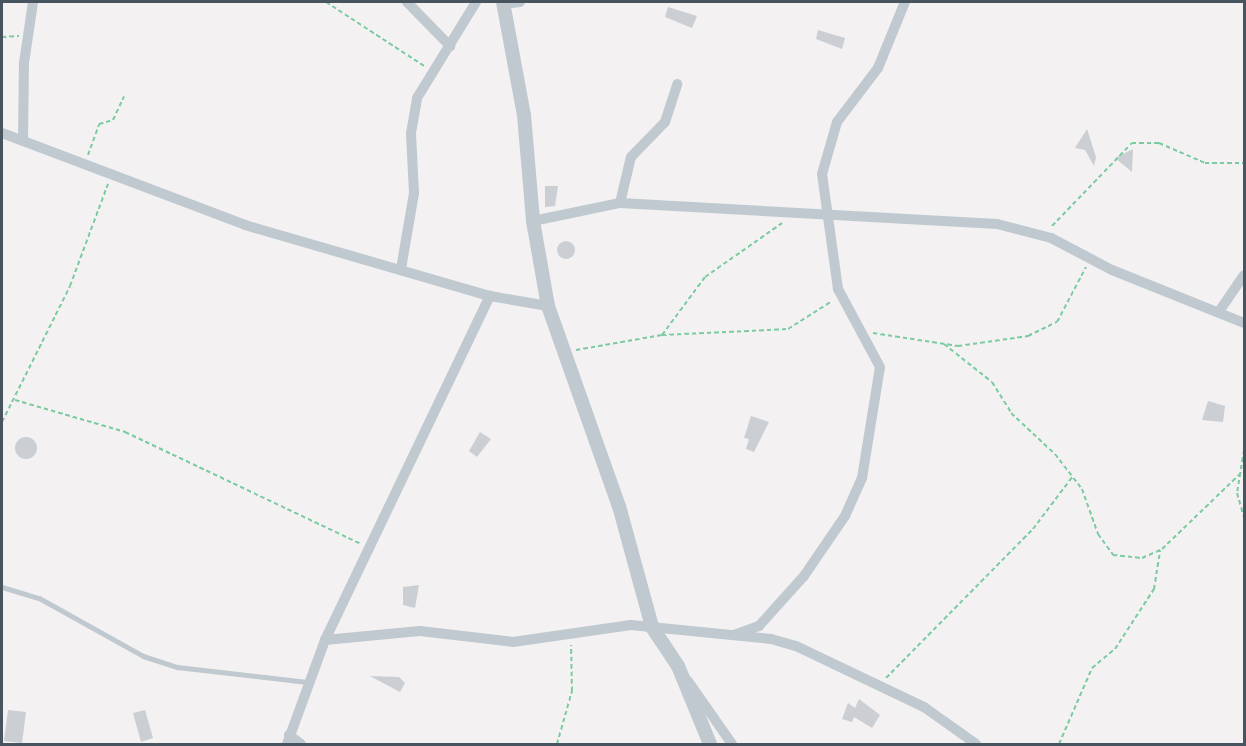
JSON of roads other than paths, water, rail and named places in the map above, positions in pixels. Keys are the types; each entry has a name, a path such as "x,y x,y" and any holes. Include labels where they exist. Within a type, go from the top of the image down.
{"street":[{"path":"23,141 26,37 33,2"},
{"path":"407,2 450,46"},
{"path":"401,269 414,193 412,120 430,69 450,46 476,2"},
{"path":"520,2 503,3 524,115 533,221 548,306 618,506 651,627 732,744"},
{"path":"734,635 759,626 804,576 853,501 873,430 880,367 839,292 821,184 831,136 878,68 905,2"},
{"path":"620,203 631,157 665,122 677,84"},
{"path":"2,133 245,225 490,296 548,306"},
{"path":"533,221 620,203 797,213 827,210 997,224 1040,235 1092,261 1220,310 1245,323"},
{"path":"1220,310 1245,275"},
{"path":"301,744 288,740 307,682 490,296"},
{"path":"325,640 420,631 513,642 651,627 734,635 796,646 877,688 924,707 976,744"},
{"path":"678,666 710,744"}],"lane":[{"path":"2,587 39,598 142,656 177,667 307,682"}]}
